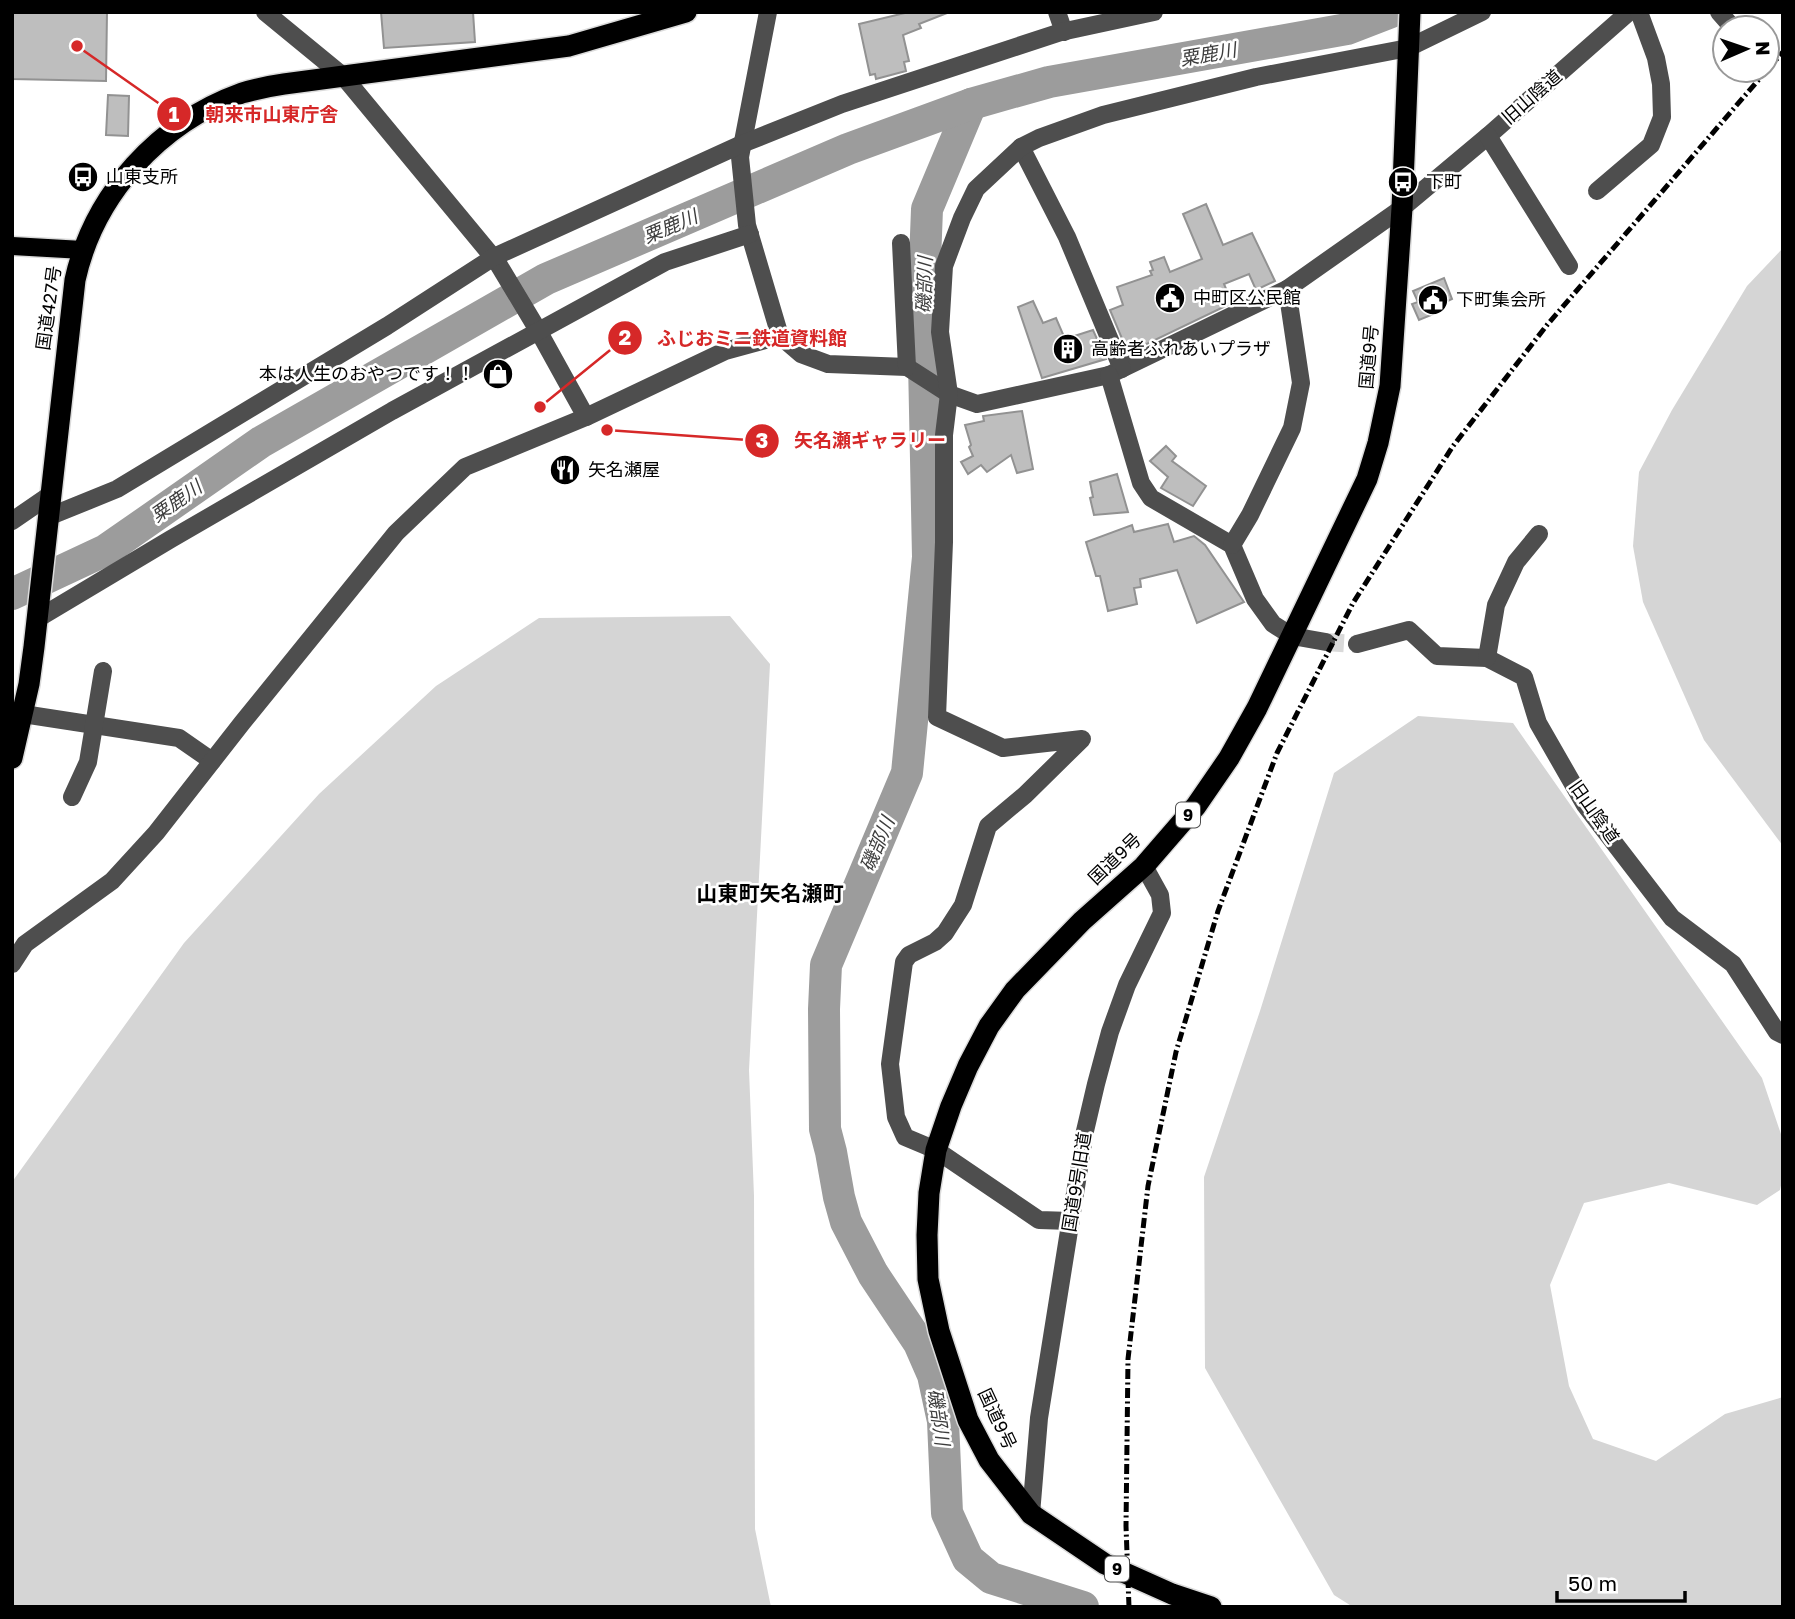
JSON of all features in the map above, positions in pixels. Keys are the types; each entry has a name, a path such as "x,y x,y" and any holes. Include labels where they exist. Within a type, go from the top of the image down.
{"highway":[{"name":"国道427号","path":"12,758 29,684 75,280 94,223 114,190 140,158 172,131 207,109 244,92 284,84 569,46 685,12"},
{"name":"国道9号","path":"1211,1607 1172,1594 1105,1564 1031,1514 989,1460 968,1420 939,1331 928,1279 929,1193 936,1150 951,1106 989,1026 1015,990 1082,921 1144,866 1196,806 1229,758 1257,708 1367,479 1390,386 1402,208 1410,12"}],"main road":[{"path":"12,246 83,250"}],"street":[{"path":"265,12 343,76 496,259 586,417"},
{"path":"768,12 741,150 749,230 780,336 801,354 828,364 907,367 949,394 977,404 1115,372 1287,289 1402,208 1488,136"},
{"path":"1057,12 1064,32"},
{"path":"48,522 117,489 496,259 842,104 1064,32 1154,12"},
{"path":"1070,1221 1039,1220 936,1150 905,1137 896,1117 890,1064 904,962 909,955 935,942 945,933 963,905 988,827 1082,739 1003,748 937,717 944,542 944,436 949,394 940,332 944,266 976,189 1021,148 1039,138 1103,115 1408,43 1482,12"},
{"name":"旧山陰道","path":"1569,266 1488,136 1629,12"},
{"path":"1597,191 1651,145 1662,117 1661,84 1656,58 1639,12"},
{"path":"1021,148 1067,237 1115,372 1141,483 1151,498 1232,545 1255,599 1273,624 1292,636 1326,642"},
{"path":"37,615 537,329 665,262 749,230"},
{"path":"901,243 907,367"},
{"path":"1232,545 1250,515 1292,428 1301,383 1287,289"},
{"path":"12,964 26,944 112,881 156,833 396,533 466,467 586,417 725,351 780,336"},
{"path":"12,521 50,495"},
{"path":"1357,644 1409,629 1437,656 1487,658 1496,605 1516,562 1539,534"},
{"name":"旧山陰道","path":"1487,658 1524,677 1538,723 1585,805 1672,918 1732,964 1777,1032 1783,1035"},
{"path":"72,797 88,761 103,671"},
{"path":"23,714 179,738 212,761"},
{"name":"国道9号旧道","path":"1031,1514 1039,1418 1085,1131 1110,1032 1127,985 1162,913 1160,895 1144,866"}],"shaded area":[{"path":"1783,248 1783,846 1704,740 1643,602 1633,546 1639,472 1672,410 1747,286"},
{"path":"730,616 770,664 749,1070 754,1196 755,1529 771,1607 12,1607 12,1182 184,943 319,794 436,686 539,618"},
{"path":"1418,716 1513,723 1762,1078 1783,1140 1783,1176 1780,1190 1757,1205 1669,1183 1584,1203 1550,1285 1569,1386 1593,1439 1656,1461 1725,1414 1783,1397 1783,1607 1353,1607 1334,1595 1205,1368 1204,1177 1260,1011 1334,773"}],"building":[{"path":"12,12 107,12 106,81 12,79"},
{"path":"381,12 473,12 475,42 384,48"},
{"path":"909,12 947,13 919,24 921,28 903,35 909,61 904,62 906,71 876,79 875,74 870,75 859,24"},
{"path":"108,95 129,96 128,136 106,135"},
{"path":"1206,204 1223,245 1252,233 1275,281 1256,290 1249,274 1224,284 1232,303 1128,353 1110,310 1123,305 1117,287 1152,275 1150,262 1164,257 1170,272 1202,259 1183,214"},
{"name":"下町集会所","path":"1444,278 1452,299 1439,305 1441,311 1419,320 1412,304 1418,302 1413,291"},
{"name":"高齢者ふれあいプラザ","path":"1033,301 1043,323 1056,318 1065,339 1093,330 1106,359 1042,378 1018,307"},
{"path":"1022,411 1033,469 1017,473 1011,455 987,472 981,465 968,474 961,462 973,456 965,425 984,421 983,416"},
{"path":"1166,446 1176,456 1172,461 1206,486 1193,506 1161,488 1168,477 1150,461"},
{"path":"1117,474 1128,512 1094,515 1090,482"},
{"path":"1168,524 1174,542 1194,536 1205,545 1244,602 1197,623 1177,570 1140,579 1141,587 1134,588 1137,604 1108,611 1100,576 1096,576 1086,542 1132,525 1134,532"}],"waterway":[{"name":"粟鹿川","path":"12,594 106,550 261,442 546,279 848,149 971,104 1049,82 1347,29 1391,12"},
{"name":"磯部川","path":"971,104 927,209 923,313 928,557 907,773 826,965 825,1129 846,1222 873,1274 919,1343 933,1375 943,1421 947,1513 968,1559 991,1578 1083,1607"}],"tunnel":[{"path":"1326,642 1357,644"}],"railway":[{"path":"1129,1607 1126,1526 1128,1359 1148,1186 1176,1052 1218,911 1277,753 1353,603 1453,446 1547,325 1755,84"}],"place":[{"name":"朝来市山東庁舎","path":"77,46"},
{"name":"山東支所","path":"83,177"},
{"name":"下町","path":"1403,182"},
{"name":"中町区公民館","path":"1170,298"},
{"name":"下町集会所","path":"1433,300"},
{"name":"高齢者ふれあいプラザ","path":"1068,349"},
{"name":"本は人生のおやつです！！","path":"498,374"},
{"name":"ふじおミニ鉄道資料館","path":"540,407"},
{"name":"矢名瀬ギャラリー","path":"607,430"},
{"name":"矢名瀬屋","path":"565,470"}],"district":[{"name":"山東町矢名瀬町","path":"770,894"}]}
